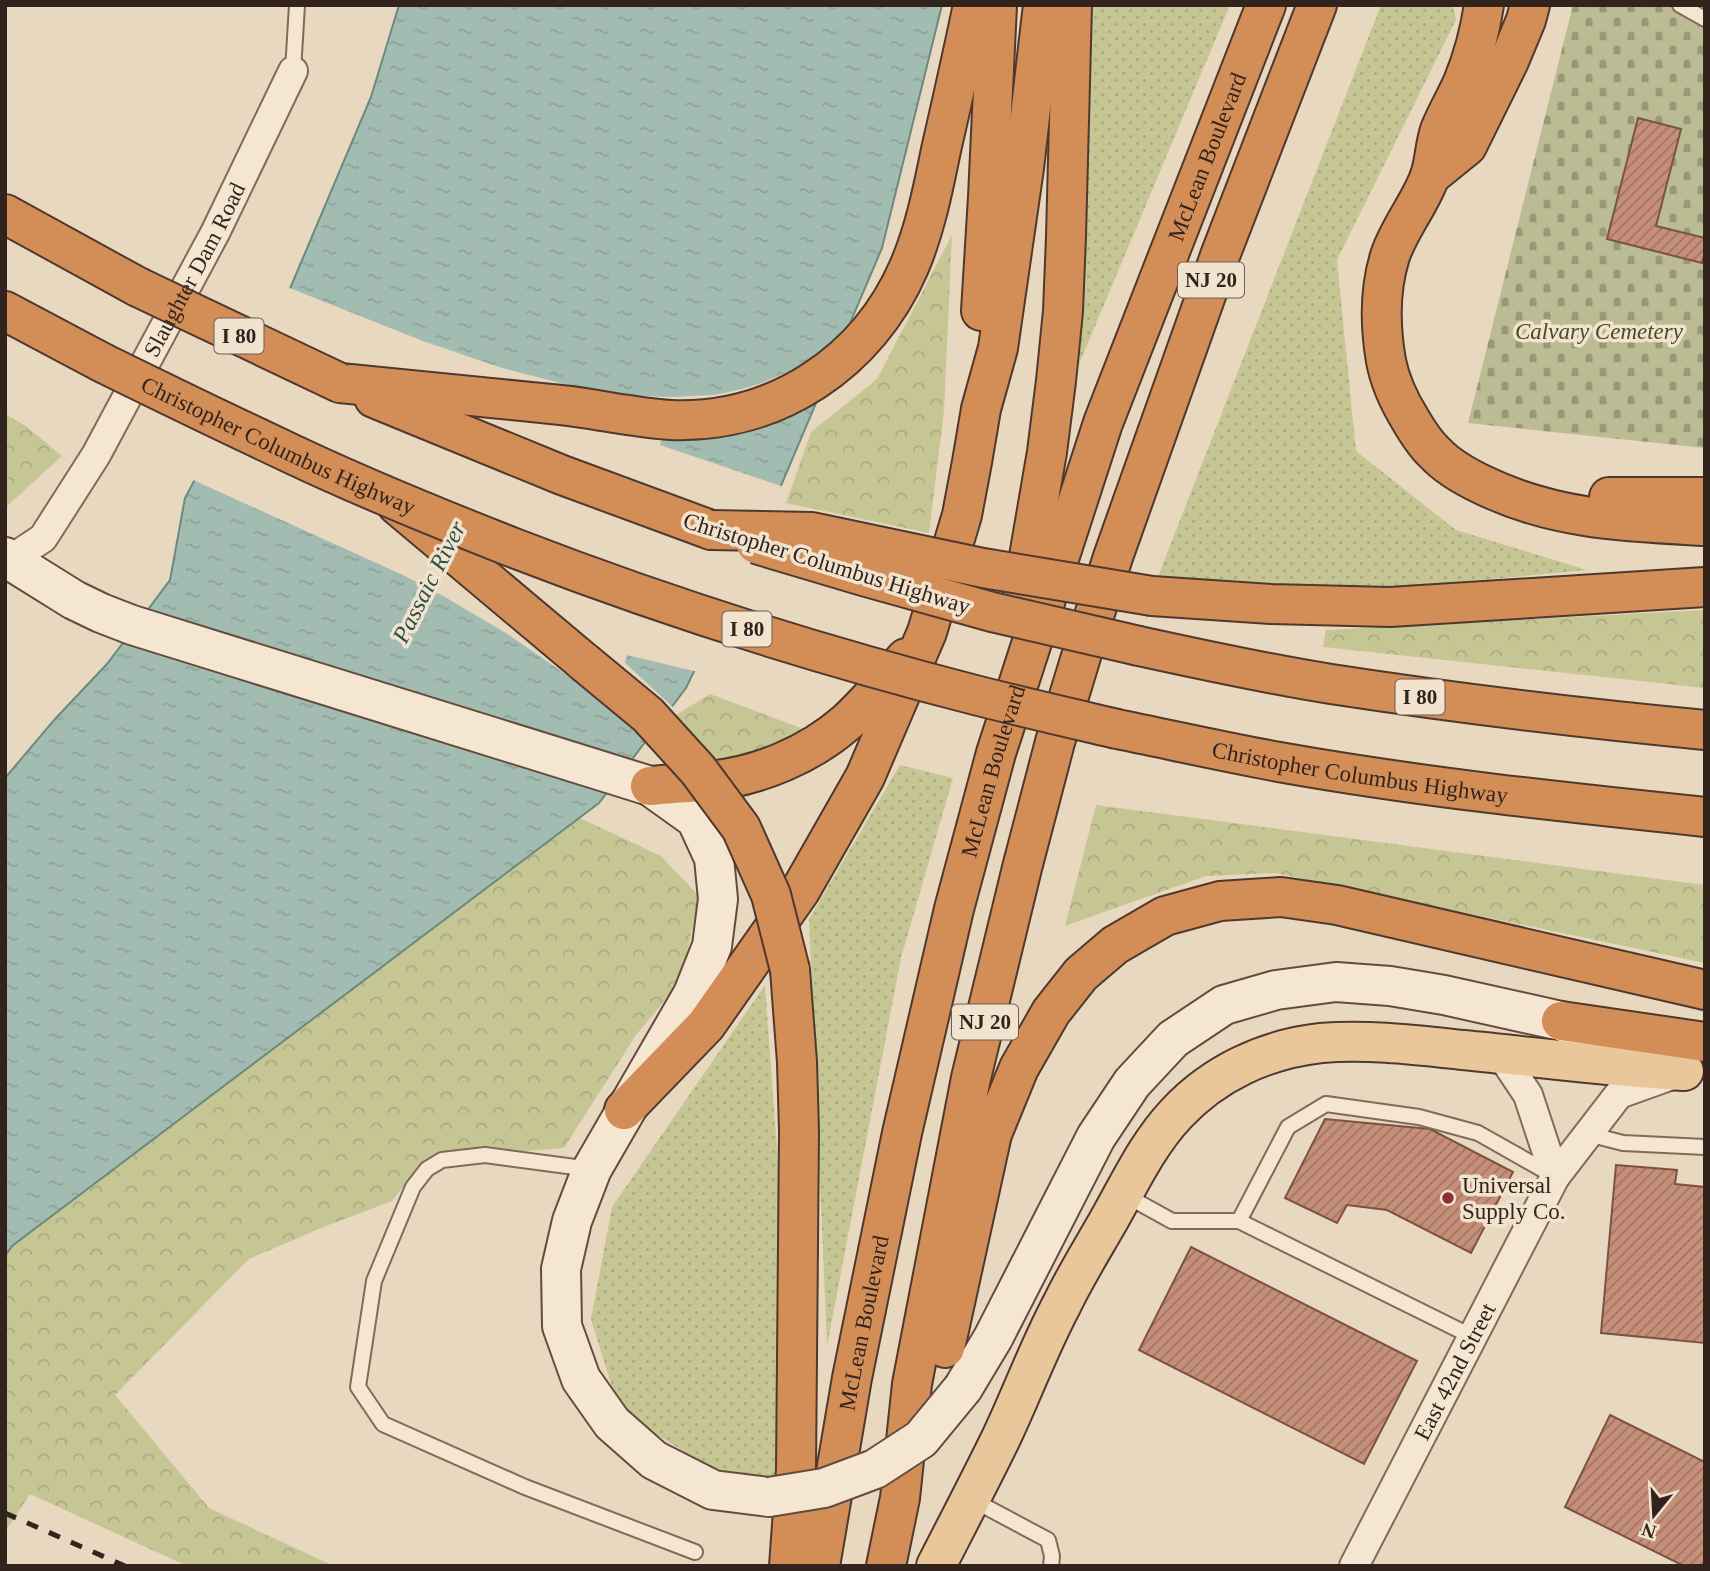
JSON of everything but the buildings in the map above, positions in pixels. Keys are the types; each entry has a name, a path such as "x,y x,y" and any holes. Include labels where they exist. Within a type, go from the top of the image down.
{"highway":[{"path":"340,383 671,419 700,419 758,408 813,382 838,364 881,319 911,264 926,218 973,5"},
{"path":"981,409 978,345 997,5"},
{"path":"624,1110 706,1025 800,891 865,777 927,632 962,515 981,409 999,348 1043,5"},
{"path":"996,752 1047,452 1056,381 1063,311 1072,5"},
{"name":"McLean Boulevard","path":"820,1566 852,1378 905,1121 951,921 996,752 1103,423 1266,5"},
{"name":"McLean Boulevard","path":"886,1566 900,1498 912,1384 971,1078 1055,742 1126,519 1221,253 1317,5"},
{"path":"1484,5 1464,79 1440,131 1430,176 1390,255 1380,312 1388,372 1398,400 1434,453 1464,475 1497,492 1541,508 1581,517 1705,526"},
{"path":"1430,176 1467,146 1509,61 1530,5"},
{"name":"Christopher Columbus Highway","path":"5,214 138,287 340,383 506,453 711,530 992,612 1214,662 1342,686 1547,713 1705,730"},
{"name":"Christopher Columbus Highway","path":"5,312 295,456 387,497 627,590 861,664 1117,729 1279,762 1578,804 1705,817"},
{"path":"1497,492 1620,497 1705,496"},
{"path":"387,497 648,715 698,770 741,828 771,895 790,970 799,1131 796,1470 789,1566"},
{"path":"711,530 812,532 983,568 1152,596 1270,604 1390,607 1705,587"},
{"path":"650,786 712,781 766,769 806,751 847,722 881,687 927,632"},
{"path":"1578,804 1705,832"},
{"path":"900,1498 943,1359 992,1133 1019,1068 1051,1012 1081,974 1115,945 1165,916 1220,901 1281,897 1337,905 1705,990"},
{"path":"1561,1021 1698,1062"}],"main road":[{"path":"7,562 101,613 650,786 696,819 715,858 718,900 712,946 693,994 592,1169 572,1221 561,1269 562,1326 582,1379 612,1423 654,1461 713,1490 769,1497 824,1488 875,1469 921,1439 963,1388 993,1338 1096,1137 1132,1083 1173,1039 1224,1005 1276,990 1336,982 1404,988 1561,1021"},
{"path":"936,1566 1001,1439 1062,1304 1135,1171 1155,1139 1177,1113 1225,1074 1256,1058 1319,1043 1350,1042 1421,1045 1628,1068 1698,1062"}],"street":[{"name":"Slaughter Dam Road","path":"7,562 43,538 96,455 216,231 293,71"},
{"path":"1500,1054 1528,1095 1555,1177"},
{"name":"East 42nd Street","path":"1354,1566 1555,1177 1619,1094 1698,1062"}],"lane":[{"path":"293,71 297,5"},
{"path":"1680,5 1705,19"},
{"path":"1239,1221 1288,1127 1326,1104 1419,1117 1478,1133 1555,1177"},
{"path":"1588,1134 1623,1143 1705,1147"},
{"path":"592,1169 485,1155 442,1160 427,1169 413,1186 374,1281 358,1387 383,1424 525,1488 695,1552"},
{"path":"1124,1194 1172,1221 1239,1221 1473,1338"},
{"path":"970,1499 1048,1540 1052,1556 1051,1566"}],"green space":[{"path":"1093,5 1230,5 1072,381 1085,93"},
{"path":"1381,5 1453,5 1456,20 1337,260 1356,451 1456,530 1587,570 1341,593 1157,579"},
{"name":"Calvary Cemetery","path":"1573,5 1705,5 1705,448 1468,423"},
{"path":"952,235 944,411 929,533 786,503 811,432 877,379"},
{"path":"5,414 26,426 62,456 5,508"},
{"path":"1705,610 1705,688 1323,647 1326,630"},
{"path":"710,694 801,728 814,768 740,800 668,720"},
{"path":"900,765 953,778 901,958 827,1346 809,919"},
{"path":"1096,805 1705,885 1705,963 1275,873 1206,876 1065,926"},
{"path":"580,818 661,856 699,896 681,981 636,1035 564,1148 425,1159 392,1201 249,1259 115,1395 209,1508 334,1566 187,1566 30,1494 5,1532 5,1256 12,1246"},
{"path":"765,985 785,1259 784,1481 714,1471 619,1410 591,1319 612,1207"}],"water":[{"name":"Passaic River","path":"399,5 942,5 882,248 757,542 686,688 599,803 12,1246 5,1256 5,778 107,664 170,580 185,498 264,350 371,97"}],"pier":[{"path":"287,287 423,341 502,368 591,391 634,396 714,395 762,383 807,361 831,343 859,312 821,400 800,412 739,433 707,438 662,438 660,445 784,487 698,672 627,655 625,663 675,709 650,742 571,678 509,635 445,597 403,575 191,479 261,348"}],"railway":[{"path":"5,1513 125,1566"}],"place":[{"name":"Universal Supply Co.","path":"1448,1198"}]}
